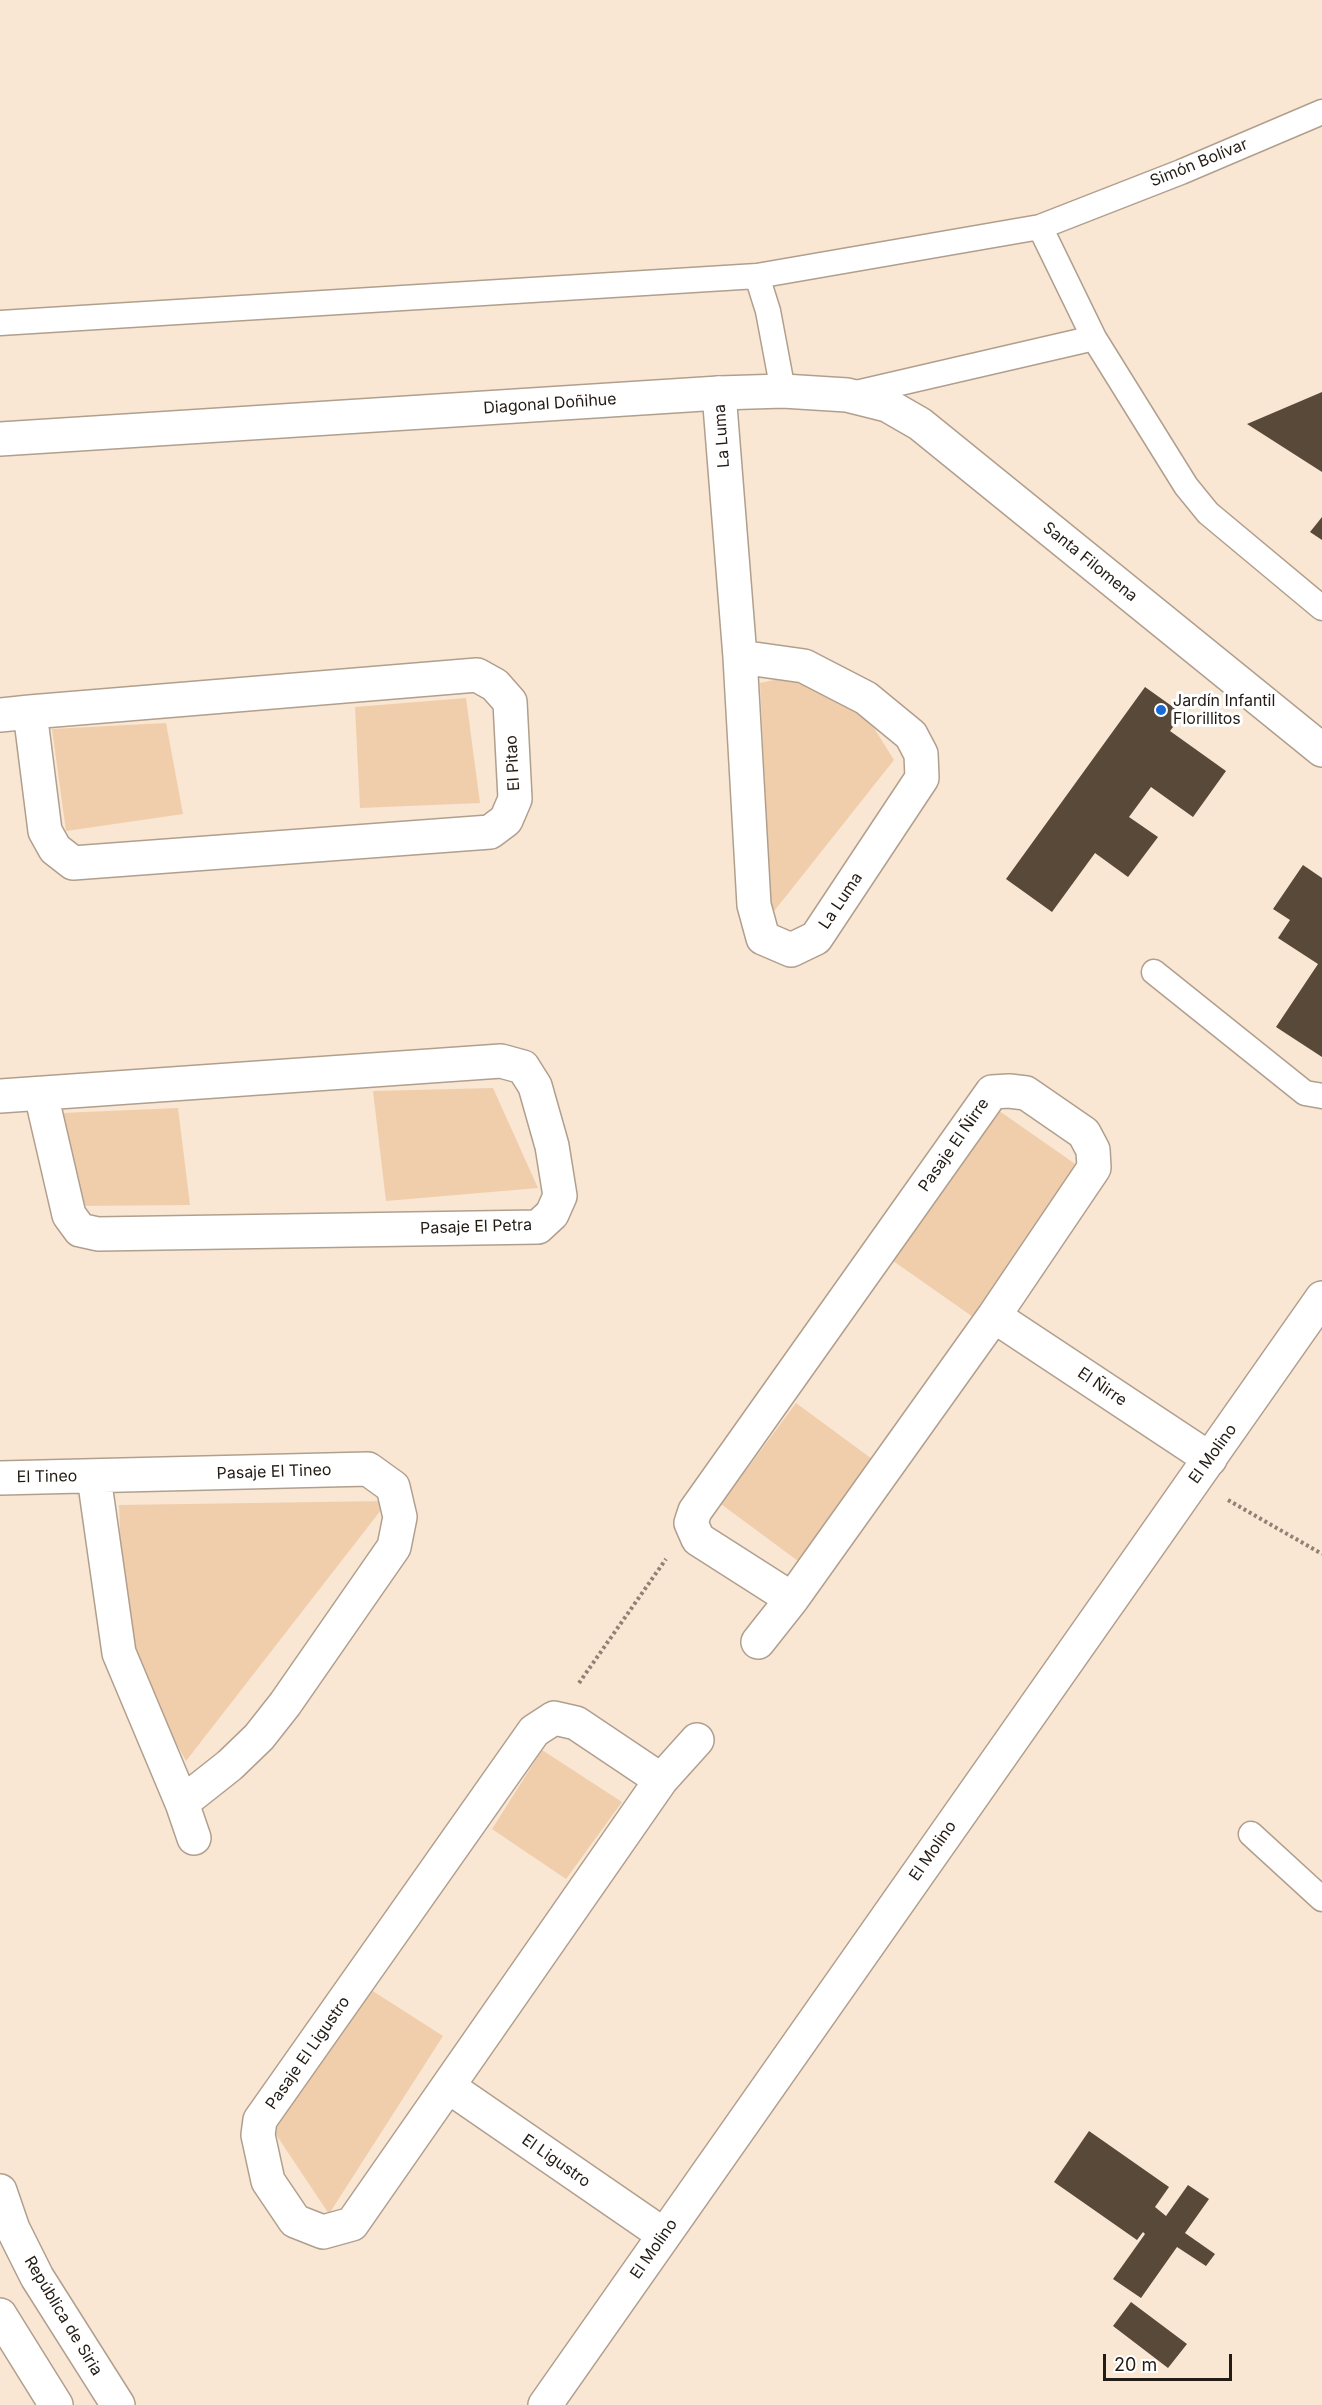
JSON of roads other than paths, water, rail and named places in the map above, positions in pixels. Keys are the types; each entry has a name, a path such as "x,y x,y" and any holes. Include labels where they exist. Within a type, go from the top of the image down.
{"street":[{"name":"Diagonal Doñihue","path":"0,439 719,393 783,391 847,395"},
{"name":"La Luma","path":"719,393 740,657 754,905 763,938 791,950 816,938 922,778 921,754 911,735 866,698 804,666 740,657"},
{"name":"Santa Filomena","path":"847,395 887,405 920,424 1322,750"},
{"name":"El Pitao","path":"477,675 495,685 510,702 516,799 506,820 490,832 73,863 55,849 45,831 15,713 477,675"},
{"name":"Pasaje El Petra","path":"501,1061 523,1067 535,1086 552,1146 560,1196 552,1214 538,1227 98,1234 80,1230 69,1215 41,1094 501,1061"},
{"name":"Pasaje El Ñirre","path":"758,1642 792,1599 994,1316 1094,1168 1094,1150 1084,1133 1026,1093 1009,1090 992,1092 695,1511 692,1523 698,1539 792,1599"},
{"path":"0,1096 41,1094"},
{"name":"El Molino","path":"544,2405 1322,1298"},
{"name":"El Ñirre","path":"994,1316 1202,1469"},
{"name":"Pasaje El Tineo","path":"94,1476 368,1469 393,1487 400,1517 394,1548 285,1704 259,1737 230,1765 182,1803"},
{"path":"94,1476 118,1653 182,1803 194,1838"},
{"name":"El Tineo","path":"0,1478 94,1476"},
{"name":"Pasaje El Ligustro","path":"661,1780 576,1723 554,1718 534,1731 260,2120 258,2135 267,2181 296,2221 323,2232 351,2224 449,2087 661,1780 697,1740"},
{"name":"El Ligustro","path":"449,2087 664,2235"},
{"name":"República de Siria","path":"0,2191 13,2229 37,2277 118,2405"},
{"path":"0,2315 56,2405"}],"lane":[{"name":"Simón Bolívar","path":"0,323 757,276 1040,227 1181,172 1322,111"},
{"path":"1040,227 1094,338 1186,486 1208,513 1322,608"},
{"path":"757,276 768,310 783,391"},
{"name":"Diagonal Doñihue","path":"847,395 1094,338"},
{"path":"1154,972 1305,1093 1322,1096"},
{"path":"1251,1834 1322,1899"}],"place":[{"name":"Jardín Infantil Florillitos","path":"1161,710"}]}
